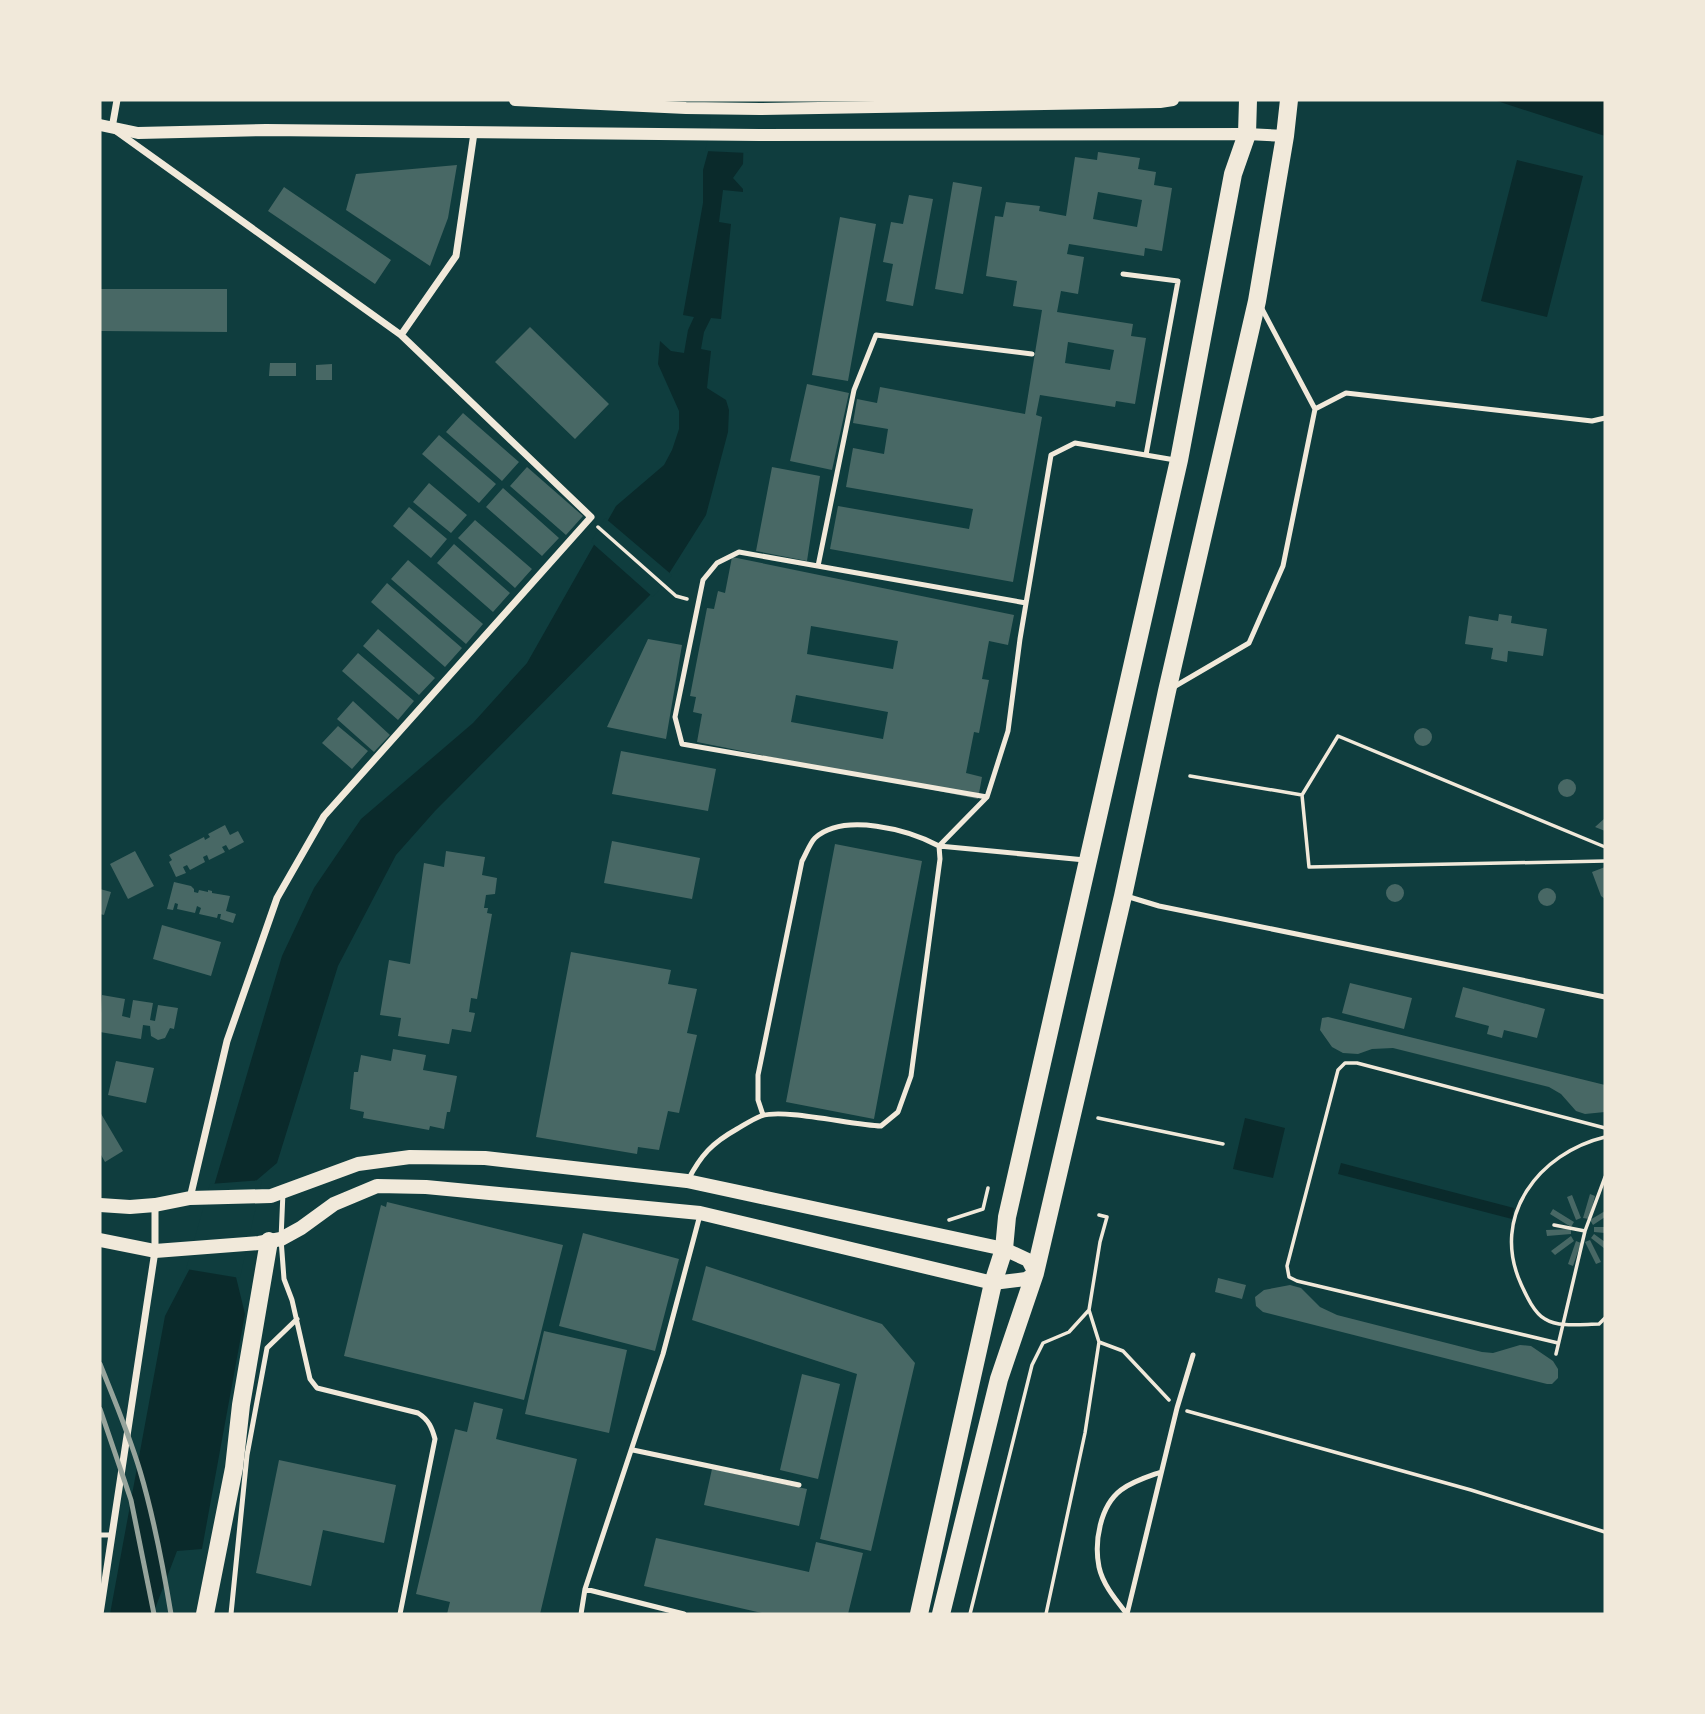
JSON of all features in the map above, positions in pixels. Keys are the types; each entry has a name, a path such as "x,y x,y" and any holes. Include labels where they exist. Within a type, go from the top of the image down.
{"main road":[{"path":"919,1614 993,1283 1004,1249 1007,1217 1179,460 1233,174 1247,134 1248,100"},
{"path":"941,1614 999,1378 1035,1273 1123,896 1167,691 1258,301 1289,100"},
{"path":"100,1205 130,1207 190,1198 277,1194 358,1164 411,1157 485,1158 687,1181 1004,1249 1028,1260 1035,1273"},
{"path":"100,1240 155,1251 270,1241 301,1228 334,1204 377,1186 426,1187 700,1213 993,1283 1026,1279 1035,1273"},
{"path":"205,1614 234,1468 241,1405 270,1241"}],"street":[{"path":"106,126 117,100"},
{"path":"515,100 760,109 1173,100"},
{"path":"106,126 138,133 266,130 1285,136"},
{"path":"106,126 401,335 591,517 324,816 277,898 227,1041 190,1198"},
{"path":"401,335 456,256 474,133"},
{"path":"100,1614 155,1251 155,1205"}],"lane":[{"path":"1122,274 1178,281 1146,455"},
{"path":"1167,691 1249,643 1283,566 1315,409 1258,301"},
{"path":"818,566 854,390 876,335 1032,355"},
{"path":"1315,409 1346,393 1592,421 1605,418"},
{"path":"687,1181 716,1140 763,1115 786,1114 860,1126 881,1126 898,1112 911,1076 940,859 939,846 987,797 1008,731 1051,455 1075,443 1179,460"},
{"path":"987,797 682,744 675,717 703,580 717,563 739,552 1026,603"},
{"path":"763,1115 758,1100 758,1075 802,861 814,838 837,825 886,828 921,836 939,846 1075,857 1089,861"},
{"path":"1123,896 1159,906 1605,997"},
{"path":"277,1194 270,1241 296,1319 310,1379 317,1388 418,1413 431,1425 435,1439 400,1614"},
{"path":"581,1614 585,1589 663,1354 700,1213"},
{"path":"231,1614 247,1455 267,1348 296,1319"},
{"path":"1127,1614 1177,1408 1193,1355"},
{"path":"633,1450 799,1485"},
{"path":"1127,1614 1106,1586 1099,1567 1098,1545 1102,1520 1108,1504 1119,1491 1137,1480 1161,1472"},
{"path":"100,1535 112,1535"},
{"path":"585,1589 684,1614"}],"path":[{"path":"596,525 676,596 699,602"},
{"path":"1605,847 1338,736 1302,796 1309,867 1605,861"},
{"path":"1190,776 1302,796"},
{"path":"1558,1343 1297,1281 1289,1277 1287,1266 1338,1070 1345,1063 1357,1063 1605,1128"},
{"path":"1098,1118 1223,1144"},
{"path":"1605,1137 1592,1140 1546,1167 1520,1198 1512,1236 1517,1275 1527,1299 1545,1320 1562,1324 1599,1324 1605,1318"},
{"path":"1556,1354 1585,1231 1605,1177"},
{"path":"948,1220 983,1209 988,1188"},
{"path":"1046,1614 1085,1433 1099,1342 1089,1310 1100,1242 1107,1217 1099,1215"},
{"path":"1554,1225 1585,1231"},
{"path":"970,1614 1032,1364 1043,1343 1069,1332 1089,1310"},
{"path":"1099,1342 1124,1352 1177,1408 1471,1490 1605,1532"}],"water":[{"path":"1494,100 1605,100 1605,136"},
{"path":"714,130 744,131 743,164 733,178 743,192 723,190 719,222 731,224 721,319 711,318 704,332 701,349 711,351 707,388 726,400 729,410 728,432 706,515 665,580 435,811 396,855 338,966 277,1163 257,1180 236,1277 245,1314 202,1549 177,1551 153,1614 110,1614 165,1316 189,1270 282,956 314,888 361,819 473,723 527,663 616,506 664,465 672,450 679,429 679,411 658,364 660,341 671,351 684,353 688,330 694,317 683,315 703,203 703,170"},
{"path":"1517,160 1583,176 1547,317 1481,301"},
{"path":"1245,1118 1285,1128 1273,1178 1233,1169"},
{"path":"1341,1163 1514,1208 1512,1219 1338,1174"}],"pier":[{"path":"711,100 753,100 748,119 748,153 705,151 710,130"},
{"path":"605,518 672,575 653,597 591,542"},
{"path":"262,1180 240,1278 186,1269 210,1184"}],"building":[{"path":"1098,152 1140,158 1138,169 1156,172 1154,185 1172,188 1162,251 1145,248 1144,256 1069,244 1067,254 1084,257 1078,294 1061,291 1057,312 1133,324 1131,336 1146,338 1135,404 1116,401 1115,407 1040,395 1036,415 1042,417 1013,582 830,549 838,506 969,529 973,509 846,487 853,448 884,454 888,429 853,423 857,399 877,403 880,387 1025,414 1042,310 1013,306 1017,281 986,276 995,216 1003,217 1006,202 1040,206 1039,211 1066,216 1075,157 1097,160","holes":["1098,192 1142,200 1137,227 1093,219","1068,342 1114,350 1110,370 1065,363"]},
{"path":"457,165 448,218 430,266 346,210 356,174"},
{"path":"953,182 982,187 963,294 935,289"},
{"path":"284,187 391,260 375,284 268,211"},
{"path":"909,195 933,199 913,306 886,301 893,264 883,262 891,222 903,224"},
{"path":"840,217 876,224 848,381 812,375"},
{"path":"100,289 227,289 227,332 100,331"},
{"path":"530,327 609,404 575,439 495,362"},
{"path":"270,363 296,363 296,376 269,376"},
{"path":"332,364 332,380 316,380 316,365"},
{"path":"807,384 849,393 832,470 790,461"},
{"path":"463,413 519,462 502,481 446,432"},
{"path":"439,435 496,484 479,503 422,454"},
{"path":"527,467 583,516 566,535 510,486"},
{"path":"772,467 820,476 807,561 756,551"},
{"path":"429,483 467,515 451,533 413,502"},
{"path":"503,488 559,538 542,556 486,507"},
{"path":"409,507 447,539 431,558 393,526"},
{"path":"475,520 532,569 515,588 458,538"},
{"path":"454,544 510,593 493,612 437,563"},
{"path":"732,557 1014,615 1008,645 989,641 982,679 989,680 979,733 974,732 966,773 982,777 978,799 697,742 702,714 693,712 696,697 690,696 707,608 714,609 718,591 725,593","holes":["811,626 898,641 893,669 807,654","796,695 888,712 883,739 791,722"]},
{"path":"408,560 483,624 466,644 391,579"},
{"path":"387,583 462,648 445,667 371,602"},
{"path":"1499,614 1512,616 1511,623 1547,629 1543,656 1508,651 1507,662 1491,659 1493,648 1465,644 1469,616 1498,621"},
{"path":"378,629 435,678 419,695 363,646"},
{"path":"648,639 682,645 666,739 607,727"},
{"path":"358,653 414,701 398,720 342,671"},
{"path":"353,701 390,735 374,752 337,719"},
{"path":"338,726 368,751 352,769 322,743"},
{"path":"1423,728 1429,731 1432,737 1429,743 1423,746 1417,743 1414,737 1417,731"},
{"path":"621,751 716,769 708,811 612,794"},
{"path":"1567,779 1573,782 1576,788 1573,794 1567,797 1561,794 1558,788 1561,782"},
{"path":"1605,818 1605,831 1595,827"},
{"path":"225,825 230,835 238,831 244,842 229,850 226,845 222,847 225,852 209,860 207,855 203,857 205,862 190,870 187,865 183,867 186,873 176,877 169,862 172,860 169,855 204,837 205,840 210,837 208,834"},
{"path":"612,841 700,858 692,899 604,883"},
{"path":"835,844 922,861 874,1119 786,1102"},
{"path":"135,851 154,886 128,899 110,864"},
{"path":"446,851 485,857 482,875 497,878 495,894 486,895 484,908 488,908 487,913 492,914 477,999 471,998 469,1012 475,1013 471,1032 452,1029 449,1044 398,1036 401,1018 380,1015 389,960 410,964 424,863 444,867"},
{"path":"1605,867 1605,899 1601,896 1592,872"},
{"path":"174,882 191,886 194,892 198,893 199,890 208,890 230,896 226,911 236,914 233,923 220,919 221,914 218,914 217,918 199,914 201,908 197,906 195,913 177,909 178,904 175,903 173,910 167,909"},
{"path":"1395,884 1401,887 1404,893 1401,899 1395,902 1389,899 1386,893 1389,887"},
{"path":"1547,888 1553,891 1556,897 1553,903 1547,906 1541,903 1538,897 1541,891"},
{"path":"100,889 111,892 104,915 100,914"},
{"path":"162,925 221,942 211,976 153,959"},
{"path":"571,952 671,970 668,984 697,989 687,1033 697,1035 679,1113 668,1111 659,1150 638,1147 637,1154 536,1137"},
{"path":"1350,983 1412,998 1404,1029 1342,1013"},
{"path":"1463,987 1545,1009 1537,1038 1504,1030 1502,1038 1487,1034 1489,1026 1455,1017"},
{"path":"102,995 125,999 122,1016 130,1018 133,1000 153,1003 150,1020 155,1021 158,1005 178,1008 174,1029 170,1028 165,1038 158,1040 151,1036 150,1026 143,1025 141,1039 100,1032"},
{"path":"1328,1017 1605,1085 1605,1112 1585,1114 1576,1111 1561,1094 1549,1087 1393,1048 1372,1049 1358,1054 1343,1053 1332,1047 1320,1030 1322,1018"},
{"path":"393,1049 426,1055 423,1070 457,1076 444,1129 430,1126 429,1130 363,1118 364,1112 350,1109 354,1072 358,1072 361,1055 391,1061"},
{"path":"116,1061 154,1068 146,1103 108,1095"},
{"path":"100,1112 123,1151 105,1162 100,1153"},
{"path":"1590,1194 1595,1196 1589,1219 1583,1218"},
{"path":"1572,1195 1581,1218 1576,1220 1567,1197"},
{"path":"387,1202 563,1245 524,1400 344,1356 381,1205 386,1207"},
{"path":"1553,1209 1574,1222 1571,1227 1550,1214"},
{"path":"1605,1211 1605,1217 1593,1225 1590,1220"},
{"path":"1594,1227 1605,1227 1605,1233 1594,1232"},
{"path":"1571,1229 1571,1234 1547,1236 1546,1230"},
{"path":"583,1233 679,1259 655,1351 559,1326"},
{"path":"1594,1234 1605,1242 1605,1249 1591,1238"},
{"path":"1571,1236 1574,1241 1555,1255 1551,1251"},
{"path":"1590,1240 1601,1262 1596,1264 1585,1242"},
{"path":"1576,1241 1581,1243 1573,1266 1568,1264"},
{"path":"706,1266 882,1324 915,1363 871,1551 820,1539 857,1374 692,1320"},
{"path":"1218,1278 1246,1285 1242,1299 1215,1292"},
{"path":"1290,1285 1301,1288 1320,1307 1337,1315 1482,1352 1493,1353 1520,1345 1531,1346 1553,1361 1558,1369 1558,1378 1552,1384 1547,1384 1263,1312 1256,1306 1255,1297 1264,1290"},
{"path":"544,1331 627,1350 609,1433 525,1414"},
{"path":"802,1374 840,1384 818,1479 780,1470"},
{"path":"474,1402 503,1409 496,1439 577,1459 540,1614 447,1614 450,1602 416,1594 455,1429 467,1432"},
{"path":"279,1460 396,1485 384,1543 323,1530 311,1586 256,1573"},
{"path":"712,1469 807,1489 799,1526 704,1505"},
{"path":"656,1538 809,1572 816,1542 863,1553 848,1614 766,1614 644,1586"}],"railway":[{"path":"100,1364 145,1489 171,1614"},
{"path":"100,1409 131,1500 154,1614"}]}
